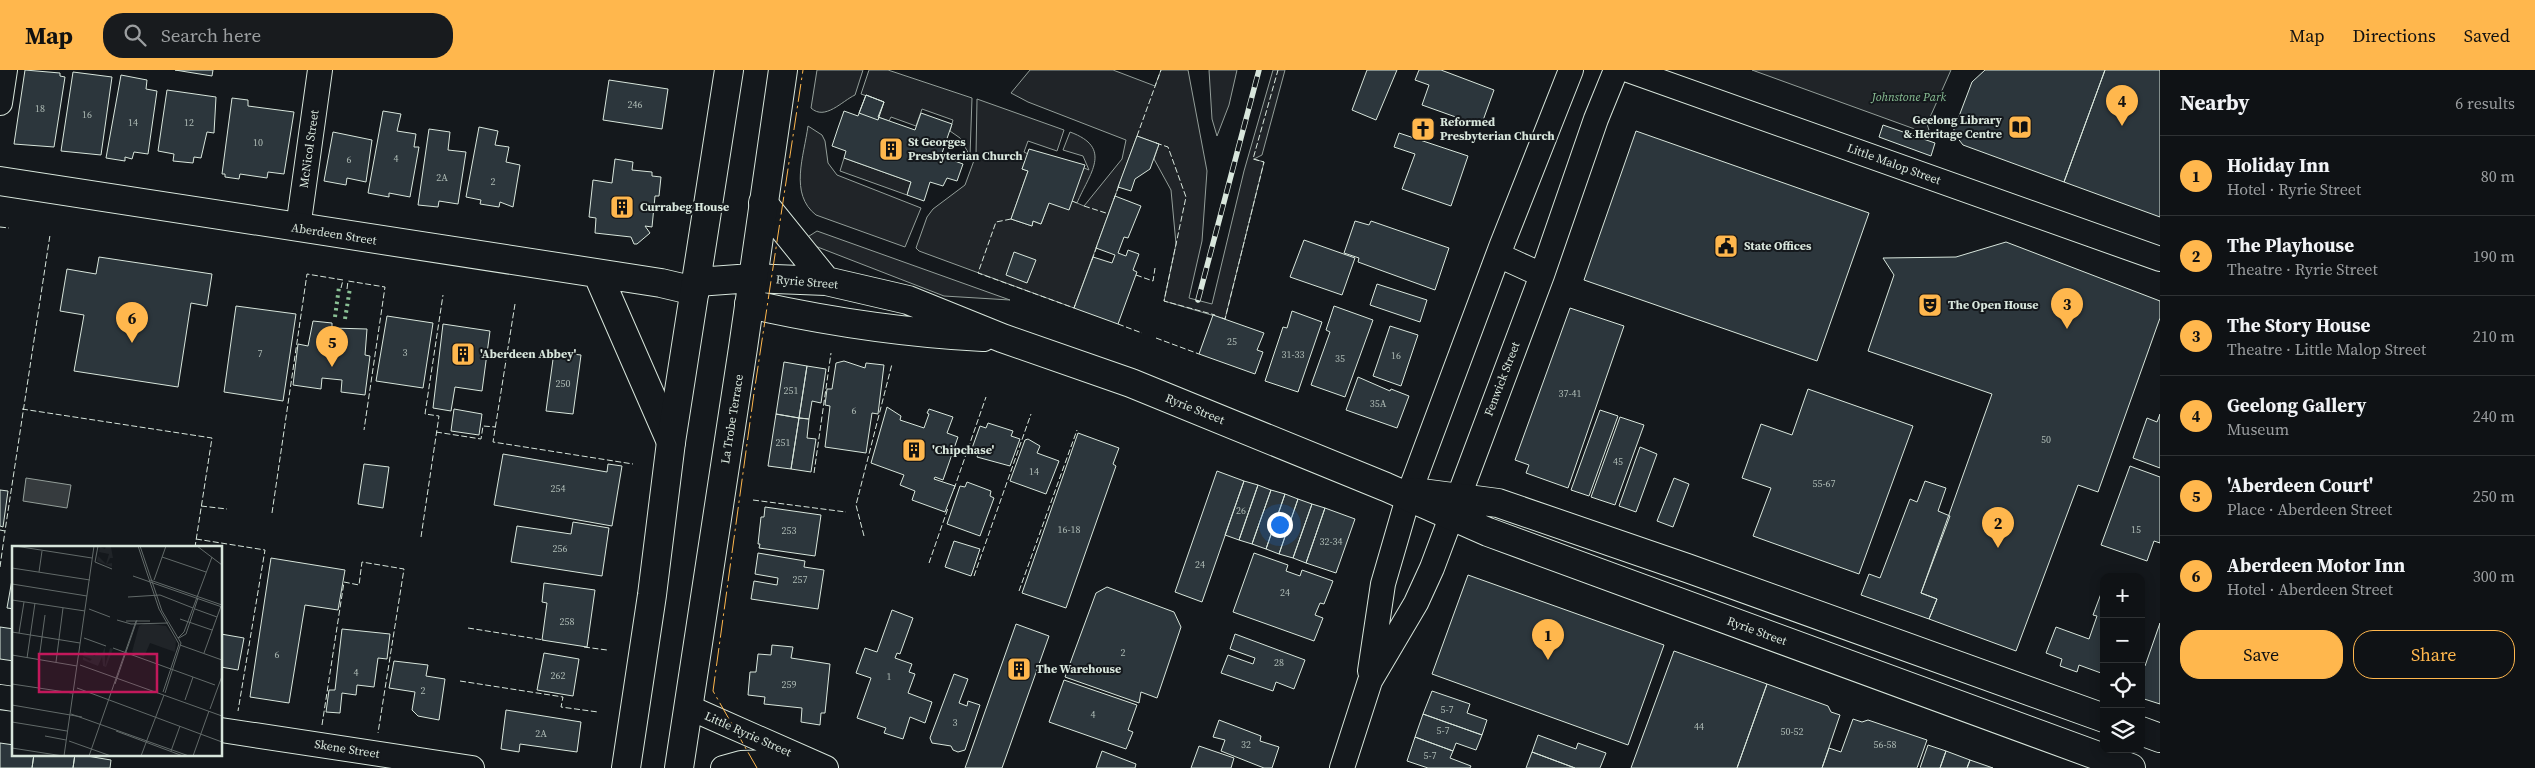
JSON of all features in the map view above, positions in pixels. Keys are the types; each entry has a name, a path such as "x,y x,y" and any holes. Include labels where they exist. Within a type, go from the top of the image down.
{"main road":[{"path":"626,768 652,595 671,442 729,70"},
{"name":"La Trobe Terrace","path":"678,768 783,70"},
{"name":"Aberdeen Street","path":"0,181 598,275 696,287 751,291"},
{"path":"763,203 826,282"},
{"path":"598,275 671,442"},
{"name":"Ryrie Street","path":"751,291 826,282 908,300 1002,338 1130,383 1401,492 1455,507 2131,768"},
{"name":"Ryrie Street","path":"751,291 785,312 866,325 959,336 1002,338"},
{"name":"Ryrie Street","path":"1455,507 1498,503 1697,572 2100,717"},
{"path":"2145,732 2160,738"}],"street":[{"path":"0,103 5,70"},
{"name":"McNicol Street","path":"298,228 320,70"},
{"name":"Fenwick Street","path":"1342,768 1370,680 1383,584 1401,492 1572,70"},
{"name":"Fenwick Street","path":"1370,680 1416,603 1455,507 1542,275 1596,119 1616,70"},
{"name":"Little Malop Street","path":"1628,70 2160,259"},
{"path":"1498,255 1542,275"},
{"name":"Little Ryrie Street","path":"688,708 817,764"},
{"name":"Skene Street","path":"222,730 436,765 472,768"},
{"name":"Little Ryrie Street","path":"723,768 741,763 817,764"}],"green space":[{"path":"817,70 863,70 855,95 833,109 822,112 811,108"},
{"path":"869,70 888,70 972,98 970,156 960,138 950,131 953,120 922,109 916,126 891,117 889,121 878,117 884,102 861,94"},
{"path":"1030,70 1113,70 1155,86 1161,70 1188,70 1207,171 1202,241 1189,298 1212,304 1244,171 1273,70 1285,70 1262,155 1254,159 1264,162 1225,319 1164,301 1176,244 1171,190 1154,159 1159,144 1137,136 1074,308 919,251 916,248 927,217 933,209 965,185 976,155 977,99 1064,130 1057,151 1028,141 1024,152 1028,154 1022,169 1028,171 1011,219 1032,226 1033,221 1041,224 1049,203 1084,168 1089,170 1083,156 1063,150 1070,132 1083,138 1091,146 1095,154 1092,172 1077,203 1084,206 1122,159 1126,140 1028,102 1011,93"},
{"path":"1209,70 1237,70 1229,105 1217,136 1212,119"},
{"name":"Johnstone Park","path":"1752,70 1951,70 1927,124 1929,130 1923,132"},
{"path":"808,126 822,135 825,141 828,163 837,175 921,208 905,247 816,215 808,206 803,196 800,174"},
{"path":"844,158 911,182 907,195 840,171"},
{"path":"817,231 1010,300 944,296 815,246 806,238"}],"shaded area":[{"path":"26,478 71,485 67,508 23,501"}],"building":[{"path":"25,70 60,73 60,76 65,77 54,147 14,144"},
{"path":"175,70 213,70 212,76"},
{"path":"1367,70 1397,70 1376,120 1352,110"},
{"path":"1419,70 1441,70 1494,90 1481,126 1422,105 1429,85 1415,80"},
{"name":"Geelong Library & Heritage Centre","path":"1985,70 2105,70 2064,182 1963,145 1953,132 1972,82"},
{"path":"2105,70 2160,70 2160,217 2064,182"},
{"path":"73,72 112,77 101,155 61,151"},
{"path":"121,75 147,80 146,89 157,91 148,154 134,152 132,159 125,157 125,161 106,158"},
{"path":"609,80 668,89 662,129 603,120"},
{"path":"167,90 216,97 214,133 207,132 201,158 194,157 193,163 173,161 174,154 158,151"},
{"name":"St Georges Presbyterian Church","path":"866,95 884,102 878,117 915,130 921,113 952,124 941,156 963,164 957,181 947,178 943,186 930,182 924,201 907,195 911,182 844,158 846,151 832,146 838,128 844,111 858,116"},
{"path":"866,95 884,102 878,120 859,113"},
{"path":"232,98 248,100 248,106 294,112 284,174 268,172 267,178 240,174 239,179 225,177 225,174 222,174"},
{"path":"383,111 401,114 397,131 416,134 414,147 419,147 410,197 389,193 389,197 368,193"},
{"path":"1883,125 1935,143 1931,156 1879,137"},
{"path":"479,127 498,131 495,145 509,147 506,162 520,165 513,207 500,202 499,207 480,204 481,200 466,197"},
{"path":"429,129 450,132 448,150 466,152 458,204 439,201 438,207 418,205"},
{"name":"State Offices","path":"1636,131 1869,213 1817,361 1584,280"},
{"path":"333,132 372,140 366,182 347,178 346,185 324,181"},
{"path":"1399,133 1468,156 1451,206 1402,189 1415,154 1394,147"},
{"path":"1137,136 1159,144 1150,169 1135,179 1131,191 1118,187"},
{"path":"1029,149 1085,165 1069,210 1049,203 1041,224 1033,221 1032,226 1011,219 1028,171 1022,169"},
{"name":"Currabeg House","path":"615,159 633,162 632,170 652,172 652,176 661,177 659,196 655,196 652,227 645,226 650,233 637,244 634,244 631,237 595,233 596,218 589,217 593,180 612,183"},
{"path":"1115,196 1141,206 1128,238 1124,237 1118,253 1126,256 1128,250 1139,254 1133,270 1137,272 1118,324 1074,308 1093,257 1112,263 1115,255 1096,248"},
{"path":"1355,221 1369,225 1371,221 1449,248 1435,290 1358,262 1359,258 1344,253"},
{"path":"1304,240 1355,258 1342,295 1290,277"},
{"path":"2006,242 2160,301 2160,318 2098,492 2078,485 2016,651 1929,619 1937,599 1921,593 1992,394 1868,351 1894,275 1883,258 1956,257"},
{"path":"1014,252 1036,260 1027,283 1006,275"},
{"path":"99,257 212,274 207,306 191,303 178,387 74,371 84,315 60,311 67,269 96,274"},
{"path":"1377,284 1427,300 1420,322 1370,305"},
{"path":"236,306 296,314 283,401 224,392"},
{"path":"1334,306 1373,320 1345,397 1311,385 1330,332 1326,330"},
{"path":"1570,308 1624,326 1568,488 1526,473 1529,465 1515,460"},
{"path":"1292,311 1322,322 1298,392 1265,381 1283,327 1287,328"},
{"path":"1213,315 1264,333 1257,350 1263,352 1255,374 1199,354"},
{"path":"387,316 433,323 423,388 376,381"},
{"path":"313,321 332,323 332,328 367,329 365,355 370,356 365,395 341,392 342,380 322,378 321,389 293,385 298,344 308,346"},
{"name":"'Aberdeen Abbey'","path":"443,324 490,331 482,391 455,387 451,411 433,408"},
{"path":"1390,326 1418,335 1401,386 1373,376"},
{"path":"554,352 581,355 573,414 546,411"},
{"path":"844,361 865,368 866,363 884,365 878,414 872,413 866,453 825,447 830,406 825,405 827,389 832,389 836,363"},
{"path":"784,362 807,366 799,418 776,414"},
{"path":"807,366 826,369 821,403 812,401 809,419 799,418"},
{"path":"1358,377 1390,391 1391,389 1409,396 1397,428 1346,410"},
{"path":"1808,389 1913,426 1859,574 1753,536 1771,488 1742,478 1761,424 1792,435"},
{"name":"'Chipchase'","path":"887,407 901,416 900,420 924,428 929,409 953,417 947,433 958,437 943,480 935,477 934,479 955,486 945,512 912,500 915,491 900,485 904,475 871,463"},
{"path":"454,409 482,414 479,435 451,431"},
{"path":"1600,410 1618,416 1589,496 1571,490"},
{"path":"776,414 799,418 791,469 768,466"},
{"path":"2160,414 2160,468 2133,458 2147,418 2157,422"},
{"path":"1620,417 1644,425 1615,505 1591,497"},
{"path":"799,418 809,419 807,438 816,439 811,472 791,469"},
{"path":"988,423 1013,431 1011,436 1020,439 1010,466 977,457 978,454 971,451 980,426 986,428"},
{"path":"1078,433 1119,448 1113,464 1116,466 1066,608 1022,593"},
{"path":"1028,439 1040,446 1037,453 1059,461 1046,494 1010,481 1025,440"},
{"path":"1640,447 1657,454 1636,512 1619,506"},
{"path":"503,454 607,472 608,464 622,466 612,526 494,505"},
{"path":"364,464 389,467 383,508 358,504"},
{"path":"2130,466 2160,477 2160,543 2154,541 2147,561 2101,545"},
{"path":"1217,471 1244,481 1202,602 1175,592"},
{"path":"1674,478 1689,484 1673,527 1657,521"},
{"path":"1244,481 1258,485 1239,540 1225,535"},
{"path":"1925,481 1946,488 1938,511 1950,516 1921,593 1937,599 1929,619 1861,595 1869,574 1880,578 1910,499 1917,502"},
{"path":"967,482 991,491 990,496 994,498 980,536 947,524 960,486 965,487"},
{"path":"1258,485 1271,490 1252,544 1239,540"},
{"path":"0,490 8,491 3,527 0,526"},
{"path":"1271,490 1285,494 1266,549 1252,544"},
{"path":"1285,494 1298,499 1279,554 1266,549"},
{"path":"1298,499 1312,504 1293,558 1279,554"},
{"path":"1312,504 1325,508 1306,563 1293,558"},
{"path":"765,507 821,515 815,556 759,548 761,517 764,517"},
{"path":"1325,508 1355,519 1336,573 1306,563"},
{"path":"573,522 609,528 602,576 511,562 517,526 571,534"},
{"path":"954,541 980,549 971,576 945,567"},
{"path":"758,553 805,561 804,567 824,570 818,609 751,599 754,581 777,585 778,578 755,574"},
{"path":"1254,553 1288,565 1286,571 1300,576 1302,570 1333,581 1324,604 1320,603 1315,615 1323,618 1314,641 1233,612"},
{"path":"271,558 345,570 338,610 305,605 289,703 250,697"},
{"path":"1468,575 1664,645 1628,745 1432,674"},
{"path":"12,580 12,609 7,608"},
{"path":"544,583 595,590 587,647 542,640 547,603 542,602"},
{"path":"1107,587 1174,612 1181,627 1157,698 1141,692 1139,703 1065,677 1096,593"},
{"path":"2100,596 2100,673 2079,665 2077,672 2060,666 2062,659 2046,653 2056,627 2089,639 2097,616 2093,615"},
{"path":"892,610 913,618 900,654 897,653 895,658 912,664 909,672 915,674 908,693 932,702 925,723 910,717 903,739 884,733 886,728 857,718 871,678 856,673 865,648 877,652"},
{"path":"2160,623 2160,704 2145,699 2145,666"},
{"name":"The Warehouse","path":"1016,624 1049,636 1002,768 965,768"},
{"path":"0,627 12,629 12,661 0,659"},
{"path":"342,629 390,634 387,659 378,658 374,687 357,685 356,695 342,693 340,713 326,712 329,690 335,690"},
{"path":"222,634 244,638 238,670 222,667"},
{"path":"1235,634 1305,660 1294,689 1276,682 1273,691 1221,673 1228,655 1253,664 1255,658 1230,649"},
{"path":"772,645 793,647 791,658 830,664 825,713 821,713 820,725 801,722 802,708 764,704 765,697 748,695 750,672 756,672 758,654 771,655"},
{"path":"1674,651 1767,684 1737,768 1631,768"},
{"path":"544,653 579,659 573,696 537,690"},
{"path":"394,661 428,665 426,676 445,679 439,720 418,716 412,710 415,692 389,688"},
{"path":"954,674 968,679 959,703 967,706 968,701 980,705 965,750 958,752 953,750 951,746 932,743 930,738"},
{"path":"1064,680 1137,705 1128,730 1133,732 1126,749 1049,722"},
{"path":"1767,684 1828,706 1831,712 1840,715 1822,768 1737,768"},
{"path":"1432,691 1470,704 1467,713 1487,720 1482,735 1423,714"},
{"path":"506,710 581,722 577,752 520,744 519,752 501,749"},
{"path":"1423,714 1482,735 1476,750 1456,743 1453,751 1415,737"},
{"path":"1853,719 1862,722 1868,720 1927,740 1917,768 1822,768 1829,748 1841,752"},
{"path":"1219,720 1261,736 1260,741 1279,747 1272,768 1264,768 1221,751 1225,740 1213,737"},
{"path":"1538,735 1576,749 1578,743 1606,753 1600,768 1575,768 1532,752"},
{"path":"1415,737 1453,751 1450,758 1471,766 1470,768 1428,768 1407,761"},
{"path":"0,743 12,745 12,756 34,756 32,768 0,768"},
{"path":"1928,745 1946,751 1940,768 1920,768"},
{"path":"1199,746 1234,758 1231,768 1191,768"},
{"path":"1102,751 1136,764 1135,768 1096,768"},
{"path":"1946,751 1970,760 1967,768 1940,768"},
{"path":"1532,752 1575,768 1526,768"},
{"path":"34,756 75,756 73,768 32,768"},
{"path":"75,756 111,760 110,768 73,768"},
{"path":"1970,760 1993,768 1967,768"}],"railway":[{"path":"1198,300 1259,70"}],"hedge":[{"path":"335,317 339,287"},
{"path":"345,319 350,288"}],"fence":[{"path":"1137,136 1161,70"},
{"path":"1222,318 1225,319 1264,162 1253,159 1278,70"},
{"path":"1156,143 1168,147 1186,197 1164,301 1215,315"},
{"path":"1114,199 1119,185"},
{"path":"1072,201 1077,203"},
{"path":"1084,206 1109,214"},
{"path":"1011,219 996,222 978,273 1074,308 1075,305"},
{"path":"0,227 9,228"},
{"path":"0,530 5,531 50,235"},
{"path":"1092,260 1097,246"},
{"path":"1136,275 1153,281 1155,268"},
{"path":"272,513 307,274 343,280 341,288"},
{"path":"347,289 348,281 385,287 364,430"},
{"path":"421,537 439,416 425,414 443,295"},
{"path":"515,304 493,442 633,464"},
{"path":"1118,324 1142,333"},
{"path":"1156,338 1199,354"},
{"path":"814,473 831,353"},
{"path":"864,536 856,505 892,364"},
{"path":"954,489 986,397"},
{"path":"22,409 212,438 195,546"},
{"path":"974,576 1031,414"},
{"path":"436,432 481,439 483,426 496,427"},
{"path":"1019,591 1077,430"},
{"path":"753,500 846,512"},
{"path":"201,506 227,509"},
{"path":"929,563 948,508"},
{"path":"0,567 5,531"},
{"path":"196,539 265,550 238,711"},
{"path":"322,725 344,582 359,585 362,562 404,569 378,733"},
{"path":"468,628 544,640"},
{"path":"584,647 607,650"},
{"path":"460,681 563,697 561,707 598,712"}],"power":[{"path":"757,768 713,691 754,393 803,70"}],"place":[{"name":"Geelong Gallery","path":"2122,126"},
{"name":"Geelong Library & Heritage Centre","path":"2020,127"},
{"name":"Reformed Presbyterian Church","path":"1423,129"},
{"name":"St Georges Presbyterian Church","path":"891,149"},
{"name":"Currabeg House","path":"622,207"},
{"name":"State Offices","path":"1726,246"},
{"name":"The Open House","path":"1930,305"},
{"name":"The Story House","path":"2067,329"},
{"name":"Aberdeen Motor Inn","path":"132,343"},
{"name":"'Aberdeen Abbey'","path":"463,354"},
{"name":"'Aberdeen Court'","path":"332,367"},
{"name":"'Chipchase'","path":"914,450"},
{"name":"The Playhouse","path":"1998,548"},
{"name":"Holiday Inn","path":"1548,660"},
{"name":"The Warehouse","path":"1019,669"}]}
